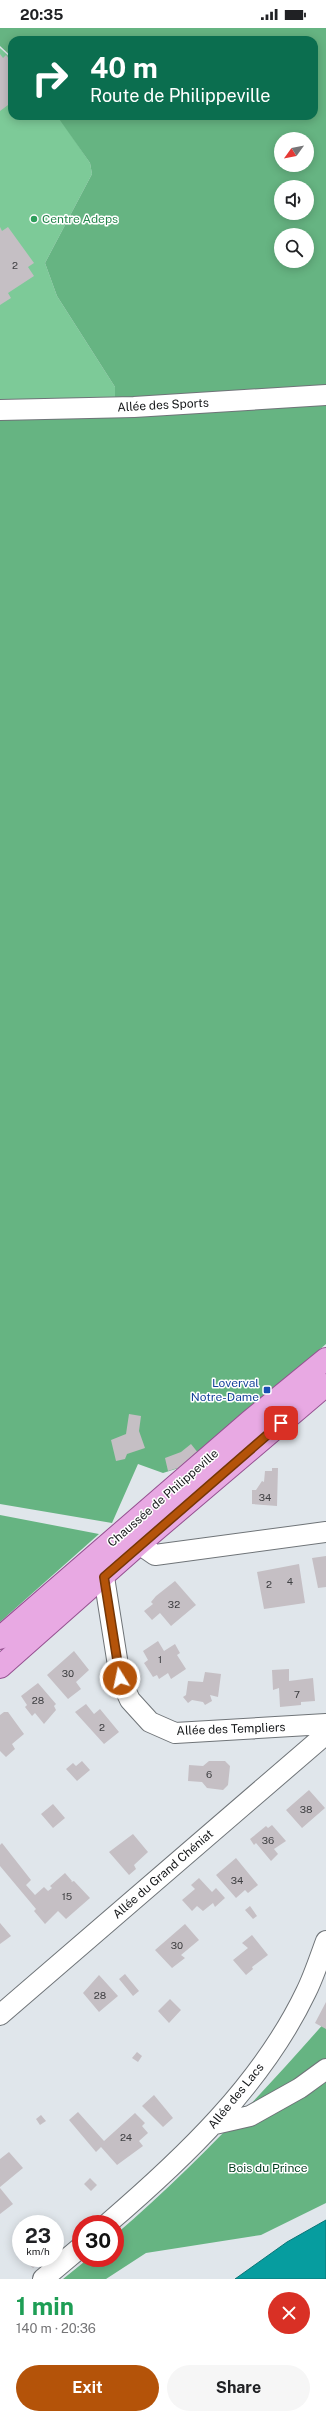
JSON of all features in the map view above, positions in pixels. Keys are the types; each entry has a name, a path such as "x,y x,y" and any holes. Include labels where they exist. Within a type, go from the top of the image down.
{"main road":[{"name":"Chaussée de Philippeville","path":"0,1668 98,1569 326,1359"},
{"name":"Chaussée de Philippeville","path":"133,1536 326,1385"},
{"name":"Chaussée de Philippeville","path":"0,1638 98,1569"}],"street":[{"name":"Allée des Sports","path":"0,410 134,407 326,395"},
{"path":"133,1536 155,1554 326,1532"},
{"name":"Allée des Templiers","path":"98,1569 120,1678 130,1700 150,1722 175,1734 326,1724"},
{"name":"Allée du Grand Chéniat","path":"0,2015 326,1734"},
{"name":"Allée des Lacs","path":"118,2215 215,2124 272,2051 306,1992 326,1940"},
{"path":"215,2124 250,2116 300,2088 326,2069"},
{"path":"43,2279 72,2255"}],"green space":[{"path":"0,28 326,28 326,1344 182,1467 163,1473 138,1464 112,1523 0,1504 0,414 115,414 115,387 57,296 45,263 92,174 90,163 60,120 318,120 318,36 8,36 8,53 0,46"},
{"name":"Centre Adeps","path":"0,48 8,55 8,120 61,120 90,163 92,174 45,263 57,296 115,387 115,414 0,414"},
{"path":"0,1515 99,1534 0,1622"},
{"name":"Bois du Prince","path":"326,2021 326,2203 261,2235 146,2253 106,2279 63,2279 78,2267 124,2267 124,2227 171,2185 276,2077"}],"water":[{"path":"326,2220 326,2279 235,2279 287,2242"}],"building":[{"path":"0,54 3,58 6,55 8,58 8,105 0,111"},
{"path":"0,227 2,231 8,227 34,263 28,267 34,276 8,293 11,298 0,305"},
{"path":"129,1414 141,1416 139,1431 145,1448 127,1454 125,1459 116,1461 111,1440 126,1434"},
{"path":"191,1444 199,1454 184,1466 168,1471 165,1458 181,1452"},
{"path":"272,1468 278,1468 277,1506 252,1504 252,1490 256,1490 262,1481 264,1482 265,1471 272,1471"},
{"path":"326,1556 326,1587 318,1588 312,1558"},
{"path":"299,1564 305,1603 264,1609 257,1572"},
{"path":"175,1581 196,1605 171,1626 160,1613 152,1620 144,1611 153,1604 151,1602 156,1596"},
{"path":"158,1641 164,1651 175,1644 180,1653 177,1655 186,1669 171,1679 168,1673 159,1679 157,1675 153,1677 144,1663 148,1660 143,1651"},
{"path":"74,1651 89,1670 76,1682 81,1689 68,1699 47,1675"},
{"path":"289,1669 289,1681 313,1678 315,1701 301,1702 301,1705 280,1707 279,1688 273,1690 272,1670"},
{"path":"205,1672 221,1674 218,1697 210,1695 212,1701 205,1705 203,1702 192,1700 188,1703 183,1697 186,1695 188,1681 203,1682"},
{"path":"38,1683 56,1704 54,1706 56,1710 44,1724 35,1713 32,1716 25,1707 27,1705 21,1696"},
{"path":"86,1704 94,1714 100,1709 119,1732 104,1744 75,1712"},
{"path":"4,1712 8,1712 24,1734 12,1744 15,1749 6,1757 0,1751 0,1715"},
{"path":"82,1761 90,1770 77,1781 66,1769 73,1763 76,1766"},
{"path":"209,1761 225,1761 230,1766 228,1785 223,1790 207,1788 202,1782 188,1781 189,1765 203,1766"},
{"path":"309,1790 325,1808 302,1828 286,1810"},
{"path":"53,1804 65,1818 53,1828 41,1814"},
{"path":"272,1825 286,1841 274,1849 278,1854 271,1861 256,1843 254,1845 250,1839 266,1826 268,1828"},
{"path":"133,1834 148,1852 134,1865 136,1869 129,1875 109,1852"},
{"path":"2,1843 31,1880 26,1885 35,1895 44,1887 48,1891 52,1888 50,1886 65,1873 72,1881 71,1882 74,1881 90,1898 66,1919 58,1911 45,1924 34,1911 36,1909 0,1866 0,1845"},
{"path":"236,1858 258,1885 248,1893 245,1890 236,1898 216,1875"},
{"path":"199,1878 212,1892 216,1888 225,1898 215,1907 213,1903 203,1911 197,1906 192,1911 182,1900 195,1889 191,1885"},
{"path":"250,1906 257,1916 253,1919 245,1910"},
{"path":"0,1923 11,1936 0,1944"},
{"path":"185,1924 199,1940 181,1955 185,1958 172,1968 155,1950"},
{"path":"252,1935 268,1955 252,1967 253,1969 246,1975 233,1960 248,1948 242,1943"},
{"path":"125,1974 139,1991 133,1996 119,1979"},
{"path":"99,1975 118,1996 99,2012 83,1993"},
{"path":"170,1999 181,2010 169,2023 158,2011"},
{"path":"326,2002 326,2029 315,2023"},
{"path":"137,2052 142,2056 138,2062 132,2058"},
{"path":"154,2095 173,2118 163,2127 142,2106"},
{"path":"78,2112 104,2141 135,2113 145,2123 142,2126 148,2133 139,2141 143,2146 117,2165 101,2147 96,2152 69,2120"},
{"path":"41,2115 46,2121 40,2125 36,2119"},
{"path":"9,2152 23,2168 0,2187 0,2159"},
{"path":"90,2178 97,2185 91,2191 84,2184"},
{"path":"0,2188 13,2204 0,2214"}],"place":[{"name":"Centre Adeps","path":"34,219"},
{"name":"Loverval Notre-Dame","path":"267,1390"}],"route":[{"path":"120,1678 104,1577 139,1544 206,1489 281,1423"}]}
